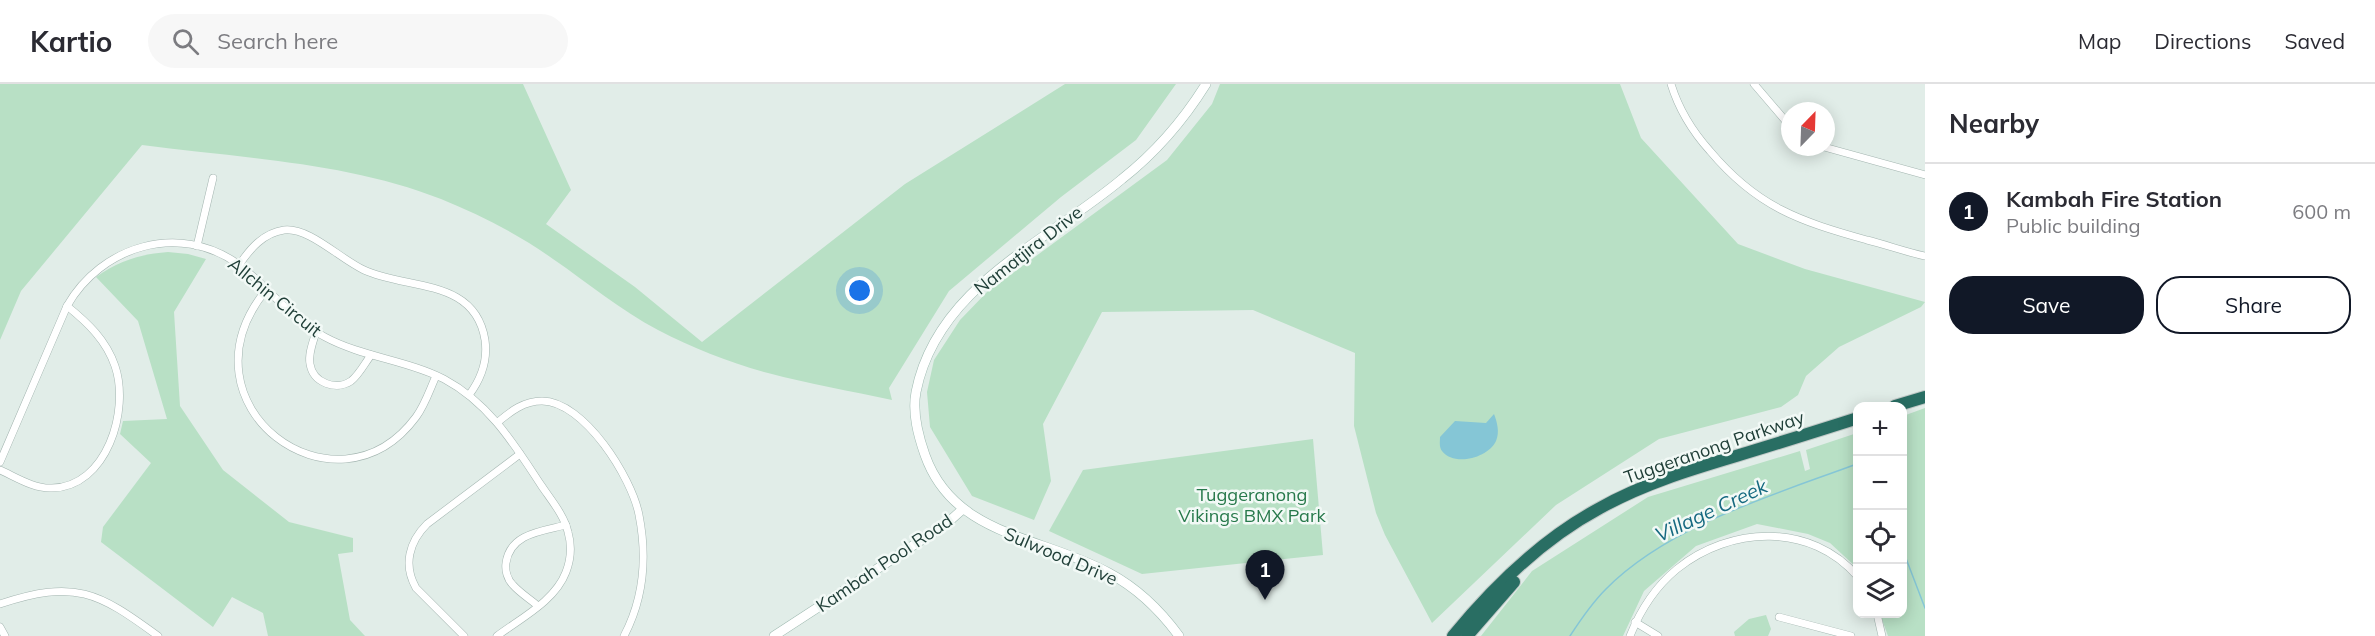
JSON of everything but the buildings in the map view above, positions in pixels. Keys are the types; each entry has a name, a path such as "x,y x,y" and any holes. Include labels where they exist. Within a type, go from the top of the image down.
{"highway":[{"path":"1907,402 1925,397"},
{"path":"1907,410 1925,404"},
{"name":"Tuggeranong Parkway","path":"1453,636 1486,597 1521,564 1568,527 1600,508 1658,481 1853,419"},
{"name":"Tuggeranong Parkway","path":"1467,636 1498,597 1527,570 1560,542 1601,516 1665,486 1853,427"}],"main road":[{"name":"Namatjira Drive","path":"963,509 948,495 928,464 915,419 921,368 938,334 959,306 986,280 1121,180 1154,151 1182,120 1206,84"},
{"name":"Kambah Pool Road","path":"774,636 946,524 963,509"},
{"name":"Sulwood Drive","path":"963,509 991,527 1095,566 1119,578 1151,603 1179,636"}],"street":[{"path":"1671,84 1682,114 1702,142 1734,178 1765,202 1814,225 1925,256"},
{"path":"1754,84 1781,116"},
{"path":"1835,150 1925,175"},
{"path":"197,246 213,178"},
{"path":"239,265 250,249 264,237 274,232 295,230 310,235 345,260 374,274 449,292 463,301 474,314 484,336 486,357 483,371 469,395"},
{"name":"Allchin Circuit","path":"0,462 67,306 81,284 95,270 122,254 158,243 197,246 219,253 239,265 293,316 316,332 343,346 436,376 469,395 498,422 566,525 571,552 566,575 553,594 497,636"},
{"path":"266,290 247,317 240,338 237,365 246,399 254,414 272,435 285,445 311,456 325,458 355,456 378,449 399,435 417,416 436,376"},
{"path":"0,471 41,487 52,488 68,485 78,481 93,468 107,449 114,434 120,411 115,366 95,332 67,306"},
{"path":"316,332 310,366 317,378 325,383 335,385 350,382 370,355"},
{"path":"498,422 510,412 530,402 546,401 556,404 580,420 599,437 621,468 639,513 644,554 641,587 636,607 624,636"},
{"path":"464,636 416,588 410,575 411,550 417,535 427,524 520,454"},
{"path":"538,606 508,578 506,570 509,553 516,542 526,536 566,525"},
{"path":"1630,636 1635,622 1662,583 1689,560 1712,547 1747,537 1783,536 1809,542 1838,557 1853,573"},
{"path":"0,604 47,592 81,593 112,604 158,636"},
{"path":"1779,617 1851,636"},
{"path":"1878,618 1882,636"},
{"path":"1635,622 1658,636"},
{"path":"0,627 5,636"}],"green space":[{"path":"0,84 523,84 571,190 546,224 635,287 702,342 905,184 1065,84 1176,84 1136,140 1061,197 949,291 889,388 892,400 768,373 698,349 630,314 540,250 512,233 441,199 369,177 331,169 142,145 21,291 0,340"},
{"path":"1220,84 1620,84 1641,138 1738,244 1805,269 1925,302 1921,307 1839,347 1806,376 1798,395 1781,407 1659,439 1556,505 1432,623 1385,535 1376,513 1354,426 1355,353 1253,310 1102,312 1043,424 1051,481 1034,520 972,496 930,427 927,392 934,360 960,320 987,292 1167,160 1212,104"},
{"path":"168,252 206,259 174,312 180,406 223,470 289,522 353,538 353,552 338,554 350,620 365,636 268,636 263,613 232,597 213,627 101,542 103,527 151,463 120,434 123,421 167,419 138,321 96,277 130,259"},
{"path":"1925,408 1925,636 1888,636 1881,618 1907,618 1907,415"},
{"path":"1853,434 1853,564 1830,543 1808,534 1757,524 1696,546 1644,591 1623,636 1481,636 1532,571 1648,497 1800,451 1805,471 1810,469 1806,450"},
{"name":"Tuggeranong Vikings BMX Park","path":"1313,439 1323,555 1142,574 1049,531 1083,470"},
{"path":"1766,615 1771,629 1768,636 1735,636 1734,632 1749,619"}],"water":[{"path":"1494,414 1498,434 1492,447 1486,452 1470,458 1454,459 1442,451 1440,437 1455,421 1486,423"}],"waterway":[{"name":"Village Creek","path":"1570,636 1606,589 1631,567 1660,547 1690,530 1756,501 1853,465"},
{"name":"Village Creek","path":"1907,561 1925,608"}],"place":[{"name":"Kambah Fire Station","path":"1265,600"}]}
